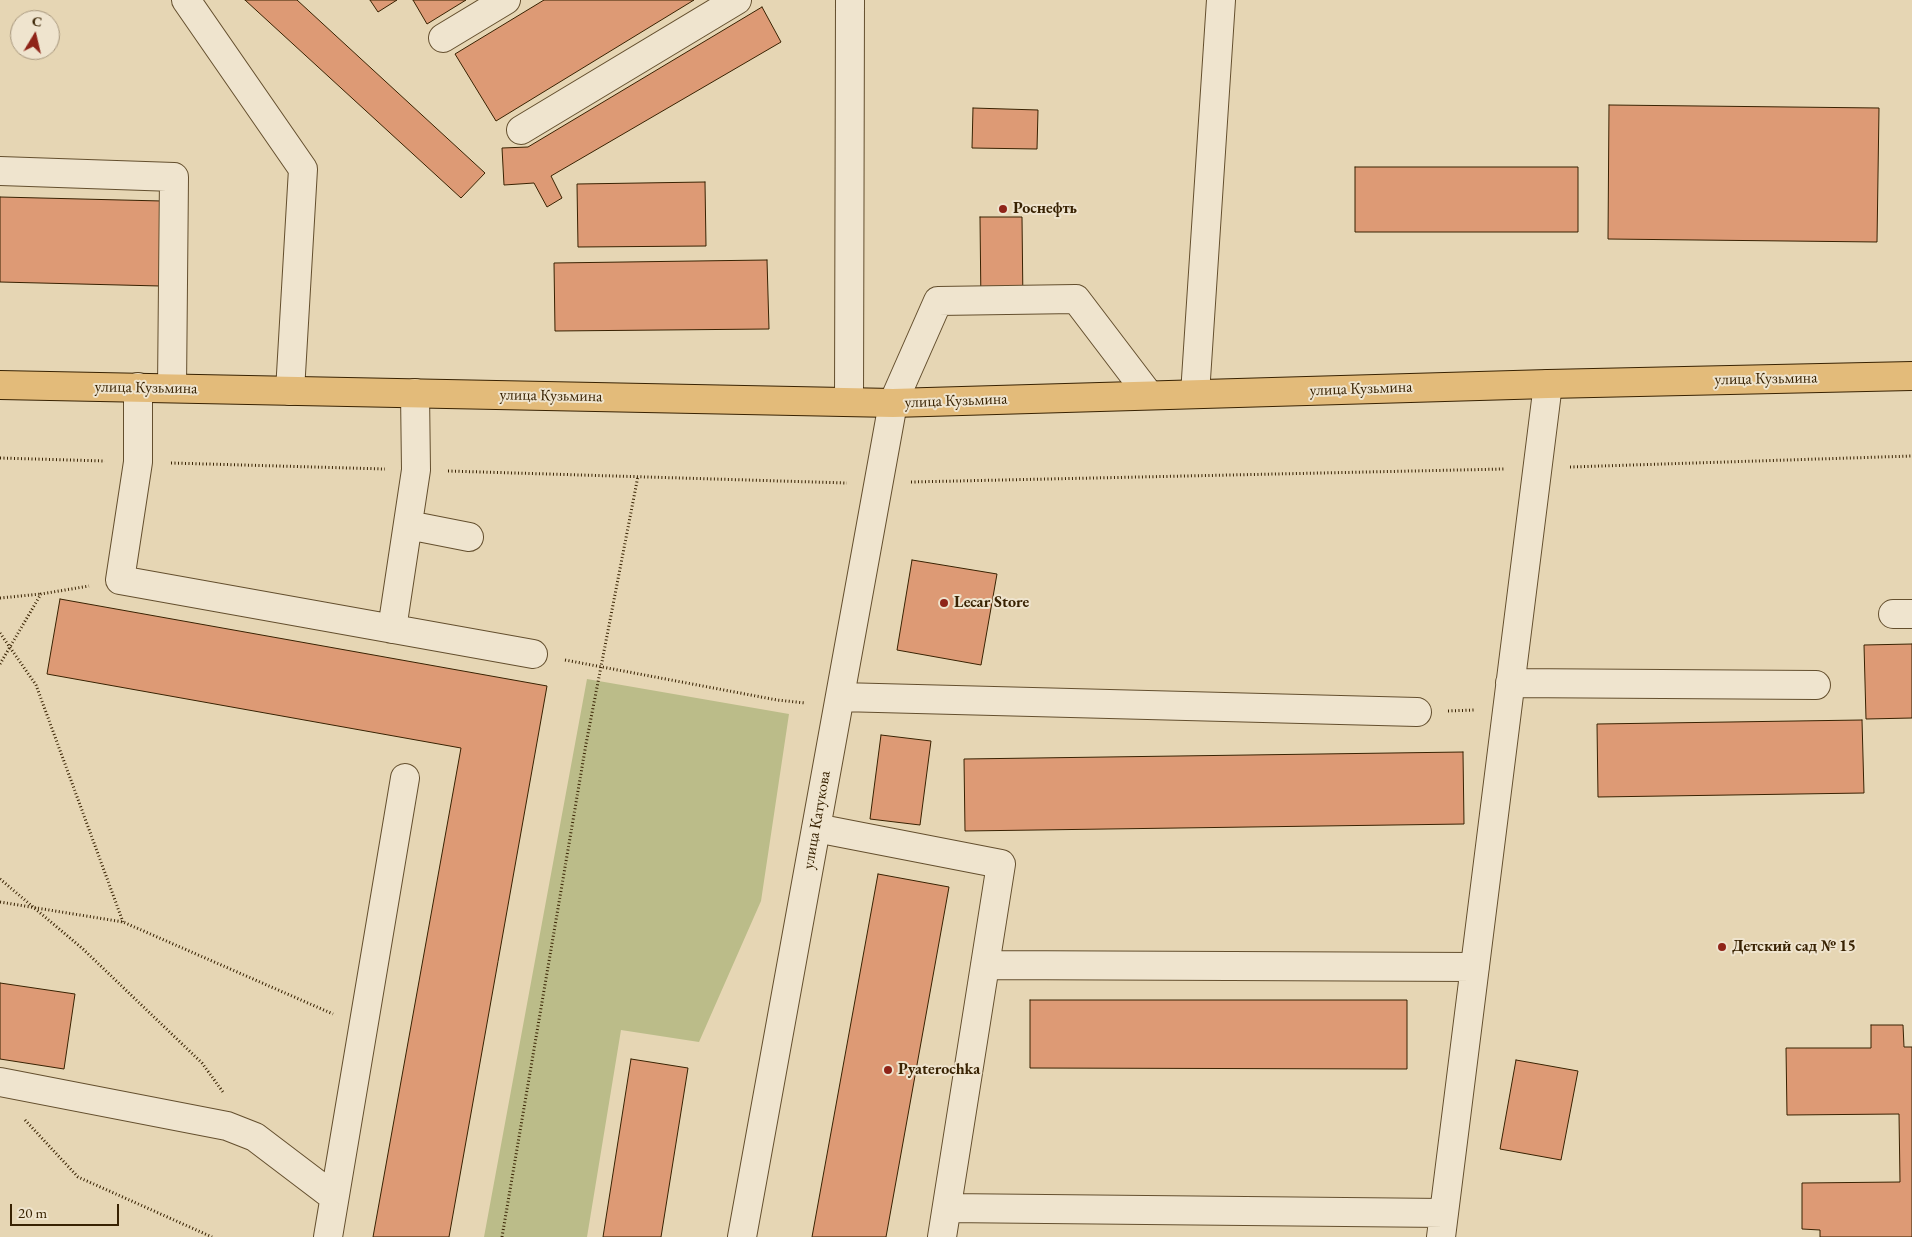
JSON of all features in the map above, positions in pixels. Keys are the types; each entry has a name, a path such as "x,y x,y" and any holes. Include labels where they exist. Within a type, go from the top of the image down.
{"main road":[{"name":"улица Кузьмина","path":"0,385 893,403 1548,384 1912,376"}],"street":[{"path":"186,0 303,170 290,391"},
{"path":"443,38 506,0"},
{"path":"521,130 737,0"},
{"path":"848,402 850,0"},
{"path":"1195,394 1221,0"},
{"path":"0,171 174,177 172,388"},
{"name":"улица Катукова","path":"742,1237 893,403 938,301 1076,299 1149,395"},
{"path":"947,1208 1442,1225 1548,384"},
{"path":"138,388 138,462 120,580 533,654"},
{"path":"392,629 416,470 414,393"},
{"path":"408,525 469,537"},
{"path":"1510,683 1816,685"},
{"path":"839,702 1417,712"},
{"path":"328,1237 405,778"},
{"path":"816,828 1001,864 942,1237"},
{"path":"985,965 1475,967"},
{"path":"0,1082 227,1126 255,1137 334,1197"}],"path":[{"path":"0,458 878,484 1537,469 1912,456"},
{"path":"502,1237 586,744 638,476"},
{"path":"0,598 41,594 120,580"},
{"path":"0,664 41,594"},
{"path":"0,633 36,685 123,922"},
{"path":"533,654 777,700 839,702"},
{"path":"1417,712 1507,709"},
{"path":"0,878 83,949 202,1063 255,1137"},
{"path":"0,902 123,922 363,1028"},
{"path":"20,1115 78,1177 212,1237"}],"green space":[{"path":"587,679 789,714 761,901 699,1042 621,1030 587,1237 484,1237"}],"building":[{"path":"245,0 297,0 485,173 461,198"},
{"path":"370,0 397,0 378,12"},
{"path":"413,0 466,0 427,24"},
{"path":"544,0 694,0 496,121 455,54"},
{"path":"762,7 781,42 551,176 562,198 547,207 534,183 504,185 502,148 528,147"},
{"path":"1609,105 1879,108 1877,242 1608,239"},
{"path":"973,108 1038,110 1037,149 972,148"},
{"path":"1355,167 1578,167 1578,232 1355,232"},
{"path":"705,182 706,246 578,247 577,184"},
{"path":"0,197 162,201 160,286 0,282"},
{"path":"980,217 1022,217 1023,307 981,307"},
{"path":"767,260 769,329 555,331 554,263"},
{"path":"912,560 997,574 981,665 897,650"},
{"path":"60,599 547,686 449,1237 373,1237 461,748 47,674"},
{"path":"1912,644 1912,718 1866,719 1864,645"},
{"path":"1862,720 1864,793 1598,797 1597,724"},
{"path":"881,735 931,741 920,825 870,819"},
{"path":"1463,752 1464,824 965,831 964,759"},
{"path":"878,874 949,887 886,1237 812,1237"},
{"path":"0,983 75,994 64,1069 0,1059"},
{"path":"1030,1000 1407,1000 1407,1069 1030,1068"},
{"path":"1871,1025 1903,1025 1904,1047 1912,1047 1912,1237 1820,1237 1820,1230 1802,1229 1802,1183 1900,1182 1899,1114 1787,1115 1786,1048 1871,1048"},
{"path":"631,1059 688,1068 661,1237 603,1237"},
{"path":"1516,1060 1578,1071 1561,1160 1500,1149"}],"place":[{"name":"Роснефть","path":"1003,209"},
{"name":"Lecar Store","path":"944,603"},
{"name":"Детский сад № 15","path":"1722,947"},
{"name":"Pyaterochka","path":"888,1070"}]}
